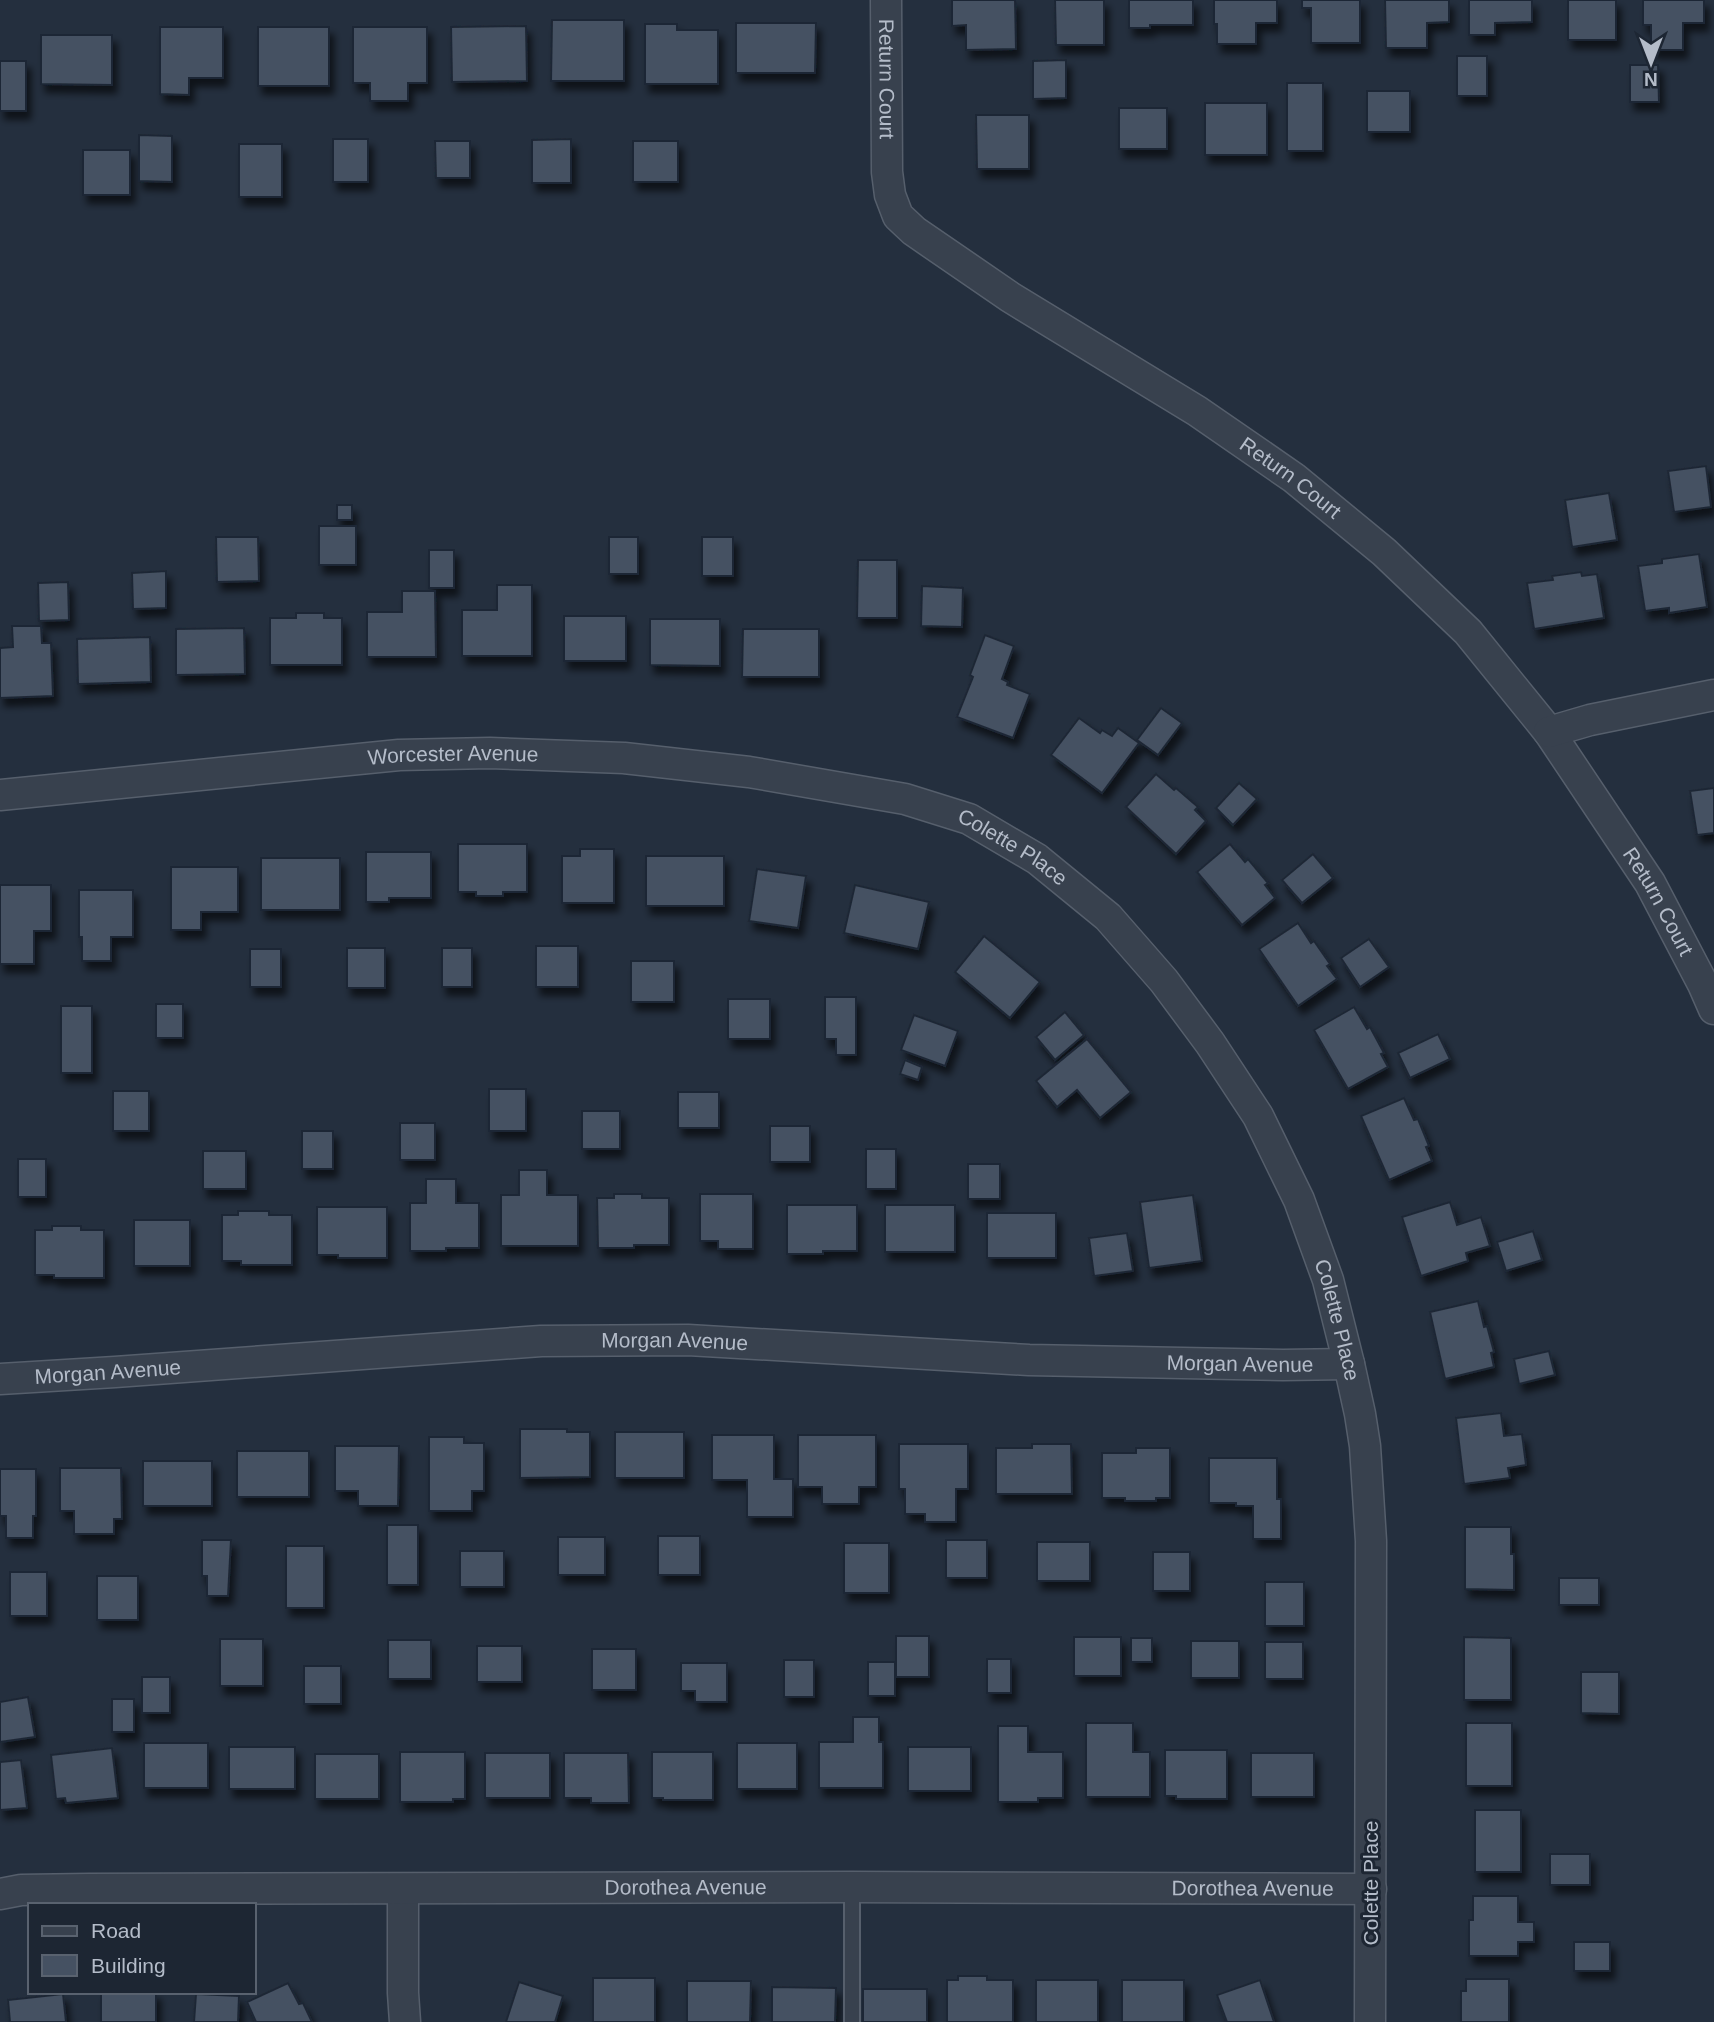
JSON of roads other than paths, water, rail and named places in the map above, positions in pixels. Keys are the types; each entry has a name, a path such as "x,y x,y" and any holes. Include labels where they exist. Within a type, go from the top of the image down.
{"street":[{"name":"Return Court","path":"886,0 887,172 890,195 898,216 914,231 1010,298 1197,411 1304,486 1384,552 1468,632 1549,732 1650,883 1714,1009"},
{"path":"1549,732 1590,720 1714,695"},
{"name":"Worcester Avenue","path":"0,795 399,755 490,753 624,758 749,772 905,799"},
{"name":"Colette Place","path":"905,799 969,819 1037,859 1108,917 1164,981 1210,1043 1258,1116 1299,1200 1328,1280 1349,1364 1365,1446 1371,1541 1370,2022"},
{"name":"Morgan Avenue","path":"0,1379 568,1341 688,1340 1029,1360 1283,1366 1349,1364"},
{"name":"Dorothea Avenue","path":"0,1894 21,1890 89,1889 1371,1889"},
{"path":"403,1889 405,2022"}],"lane":[{"path":"852,1887 852,2022"}]}
